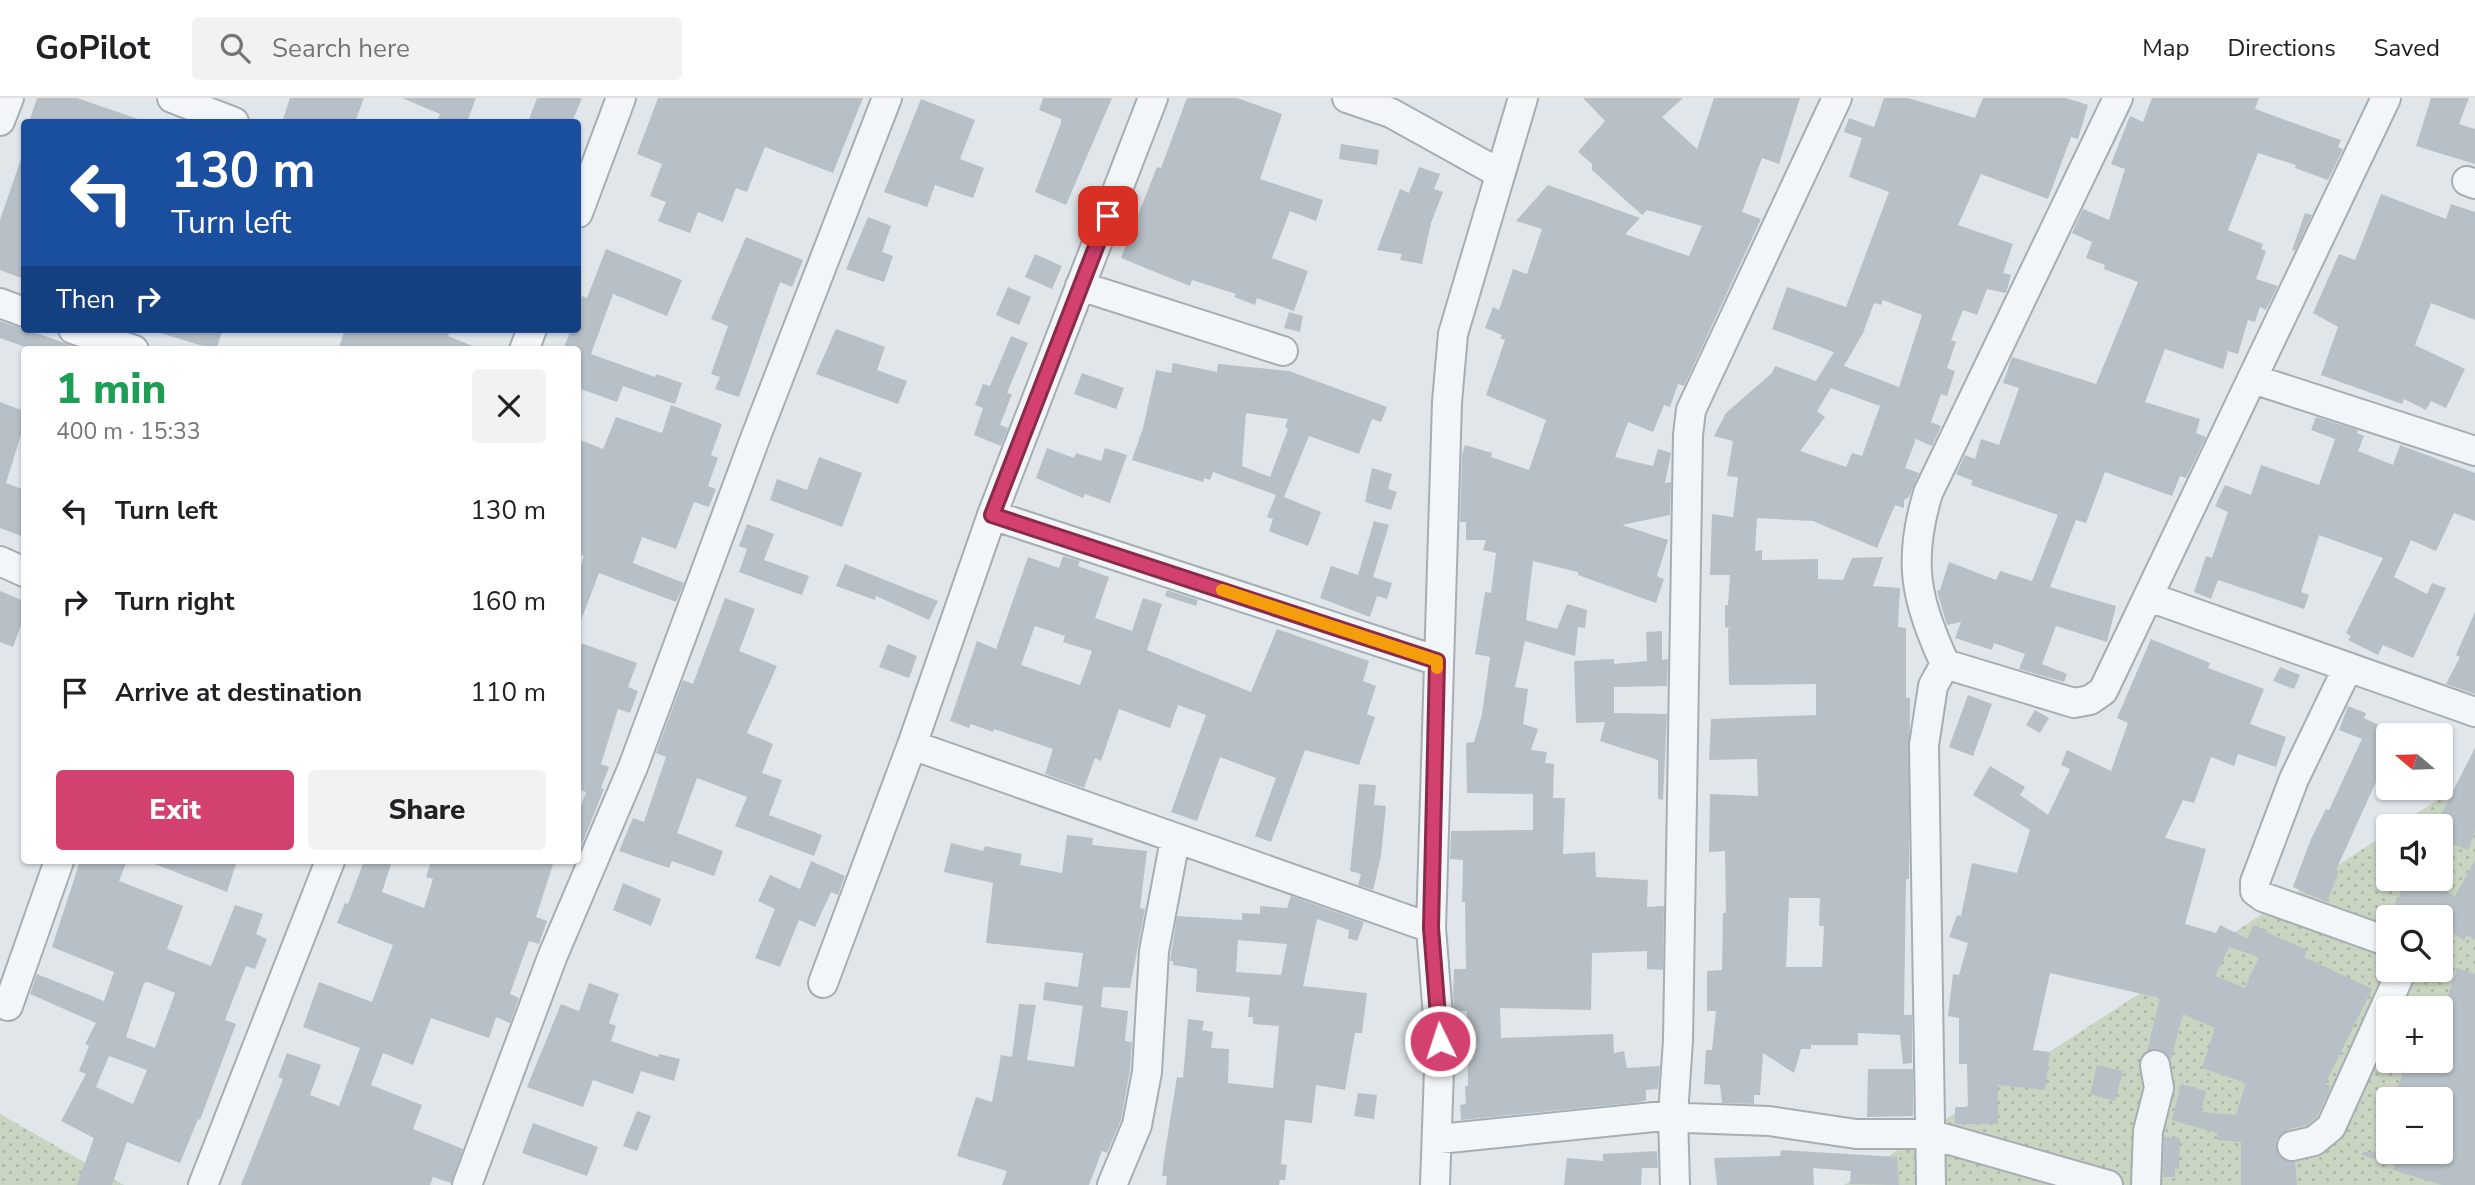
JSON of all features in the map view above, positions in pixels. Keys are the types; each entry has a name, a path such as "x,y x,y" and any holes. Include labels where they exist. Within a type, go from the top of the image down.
{"street":[{"path":"0,121 9,98"},
{"path":"172,98 226,119"},
{"path":"581,205 621,98"},
{"path":"467,1185 553,955 633,767 756,436 887,98"},
{"path":"823,984 912,745 992,515 1153,98"},
{"path":"1347,98 1391,113 1499,173"},
{"path":"1435,1185 1439,1139 1440,1041 1431,928 1437,661 1447,402 1453,334 1523,98"},
{"path":"1675,1185 1673,1115 1678,1062 1688,435 1691,410 1837,98"},
{"path":"1931,1185 1924,745 1933,686 1945,664 1919,595 1916,531 1927,493 2118,98"},
{"path":"1945,664 2074,703 2090,700 2102,691 2150,597 2386,98"},
{"path":"1080,286 1283,351"},
{"path":"0,303 21,311"},
{"path":"85,333 122,346"},
{"path":"2253,379 2475,451"},
{"path":"992,515 1437,661"},
{"path":"0,561 21,571"},
{"path":"2150,597 2475,712"},
{"path":"2348,667 2294,779 2255,882 2255,891 2263,897 2376,937"},
{"path":"912,745 1175,840 1431,928"},
{"path":"1112,1185 1137,1125 1147,1072 1154,951 1175,840"},
{"path":"8,1006 57,864"},
{"path":"203,1185 329,864"},
{"path":"2292,1146 2314,1142 2331,1127 2397,982"},
{"path":"2147,1185 2148,1131 2160,1088 2155,1065"},
{"path":"1439,1139 1673,1115 1686,1118 1769,1121 1856,1134 1929,1134 2108,1185"}],"green space":[{"path":"2475,776 2475,1185 1844,1185 2376,840 2376,891 2453,891 2453,814 2416,814 2438,800 2454,800 2454,789"},
{"path":"0,1114 124,1185 0,1185"}],"building":[{"path":"37,98 77,98 138,119 30,119"},
{"path":"290,98 364,98 356,119 283,119"},
{"path":"402,98 476,98 468,119 438,119 440,114"},
{"path":"537,98 582,98 573,119 529,119"},
{"path":"658,98 863,98 833,173 765,147 747,192 736,188 723,222 698,212 690,233 658,221 666,202 650,196 662,164 637,154"},
{"path":"1043,98 1112,98 1066,205 1035,192 1061,123 1061,119 1039,110"},
{"path":"1187,98 1237,98 1282,114 1260,179 1323,200 1316,221 1290,211 1272,258 1308,271 1294,311 1257,298 1255,305 1234,297 1236,294 1192,280 1190,286 1121,258 1157,167 1161,168"},
{"path":"1583,98 1683,98 1662,117 1697,149 1714,98 1800,98 1779,164 1762,158 1742,212 1761,219 1684,386 1678,384 1670,407 1664,405 1653,432 1628,422 1615,457 1653,466 1658,449 1671,453 1665,483 1671,482 1670,515 1622,525 1668,540 1657,576 1664,579 1656,603 1578,575 1578,572 1533,561 1526,620 1557,629 1567,604 1587,610 1585,628 1578,627 1575,656 1525,641 1515,687 1528,689 1523,724 1538,729 1531,750 1547,752 1545,763 1554,764 1553,798 1565,798 1563,854 1595,852 1596,877 1648,880 1647,907 1664,906 1663,970 1647,969 1647,951 1592,953 1591,1010 1500,1008 1501,1038 1613,1034 1614,1053 1624,1051 1627,1068 1660,1066 1658,1089 1646,1090 1646,1100 1640,1102 1461,1120 1460,1105 1466,1104 1465,1086 1468,1086 1467,1011 1454,1011 1453,993 1454,969 1466,969 1465,902 1462,902 1463,860 1450,859 1451,831 1533,830 1533,794 1467,793 1466,743 1474,742 1482,714 1490,657 1475,654 1485,592 1491,593 1496,553 1483,550 1486,540 1466,540 1466,522 1460,522 1462,454 1465,445 1492,453 1491,457 1529,470 1546,420 1486,395 1505,340 1500,338 1502,335 1485,328 1493,307 1499,310 1513,269 1527,274 1542,229 1516,221 1548,185 1640,218 1625,234 1689,256 1702,226 1647,210 1642,215 1592,170 1592,164 1578,152 1605,121"},
{"path":"1884,98 1908,98 1975,118 1983,98 2066,98 2088,105 2078,139 2071,137 2048,199 1981,174 1958,225 2013,244 2003,273 2011,275 2006,293 1987,289 1977,315 1963,310 1951,340 1956,342 1947,368 1955,371 1947,396 1941,394 1931,422 1941,426 1932,446 1916,439 1905,468 1919,473 1909,497 1904,500 1904,508 1895,505 1877,548 1813,521 1757,518 1755,551 1762,550 1762,560 1818,559 1818,579 1843,580 1852,558 1883,557 1873,586 1900,588 1898,627 1906,628 1906,698 1910,698 1909,879 1906,879 1904,1015 1912,1015 1912,1063 1903,1064 1900,1035 1858,1033 1858,1045 1811,1045 1811,1049 1801,1049 1794,1073 1763,1053 1760,1095 1754,1095 1754,1104 1722,1103 1720,1085 1704,1084 1706,1050 1712,1050 1716,1011 1707,1011 1707,971 1722,970 1723,913 1726,913 1725,851 1709,852 1710,794 1758,796 1757,759 1709,760 1711,719 1816,715 1816,684 1729,685 1728,629 1731,629 1725,627 1725,605 1728,605 1730,575 1710,575 1712,514 1733,517 1738,477 1727,476 1733,441 1714,436 1726,413 1772,373 1775,366 1816,381 1834,352 1772,329 1787,287 1846,307 1889,192 1849,177 1862,138 1844,132 1849,118 1874,127","holes":["1883,300 1922,315 1899,387 1844,366 1863,333 1874,303 1881,305","1831,388 1880,406 1862,456 1852,453 1846,467 1800,451 1825,417 1817,411","1789,898 1820,898 1819,926 1824,926 1822,967 1786,967"]},
{"path":"2152,98 2259,98 2255,109 2341,140 2338,147 2343,149 2328,180 2295,168 2296,165 2258,153 2228,230 2263,244 2261,249 2266,251 2256,279 2278,286 2266,310 2260,307 2255,322 2248,320 2238,354 2228,351 2223,369 2165,349 2145,402 2200,419 2196,433 2206,437 2186,478 2180,476 2172,496 2105,472 2086,523 2076,520 2050,587 2116,606 2107,642 2056,626 2042,664 2067,674 2064,682 2019,669 2025,654 1994,643 1992,650 1955,638 1961,622 1947,625 1937,591 1940,590 1949,562 1996,580 2000,571 2032,581 2058,515 1971,485 1973,481 1956,474 1965,455 1975,459 1981,439 1999,445 2019,388 2003,383 2012,357 2096,384 2138,282 2104,269 2105,265 2086,258 2092,242 2072,233 2083,209 2109,220 2125,169 2111,164 2130,116 2143,122"},
{"path":"2431,98 2469,98 2459,124 2475,129 2475,164 2416,146"},
{"path":"921,99 975,120 960,159 984,168 973,198 935,185 927,207 884,192"},
{"path":"1341,144 1379,150 1377,165 1339,159"},
{"path":"21,159 21,278 0,270 0,220"},
{"path":"1419,167 1440,174 1434,189 1443,192 1431,223 1422,264 1400,260 1402,254 1377,250 1400,189 1409,193"},
{"path":"2381,194 2446,219 2451,204 2475,212 2475,320 2431,303 2415,345 2465,369 2446,408 2431,401 2426,410 2404,399 2402,404 2321,375 2338,327 2313,313 2339,254 2355,260"},
{"path":"2305,213 2312,215 2295,251 2292,250"},
{"path":"868,217 891,226 882,252 893,256 884,282 846,269"},
{"path":"746,237 803,260 792,287 780,282 739,397 715,389 720,377 711,374 728,326 711,319"},
{"path":"606,249 682,280 667,316 613,294 591,354 655,377 656,374 682,383 675,404 623,386 617,402 581,389 581,346 565,346 569,333 581,333 581,299 582,296 587,298"},
{"path":"1035,254 1062,266 1052,289 1025,277"},
{"path":"1008,287 1031,297 1019,325 996,315"},
{"path":"1289,312 1303,316 1300,332 1284,328"},
{"path":"0,321 21,328 21,333 35,333 71,346 23,346 0,338"},
{"path":"836,329 885,347 877,370 907,381 898,404 816,374"},
{"path":"160,333 222,333 217,346 203,346"},
{"path":"344,333 449,333 448,336 473,346 339,346"},
{"path":"1011,336 1028,343 1007,393 1012,394 1000,425 1008,428 1001,446 974,435 983,408 975,405 983,384 990,386"},
{"path":"1173,363 1217,372 1218,364 1289,371 1387,407 1381,422 1372,419 1359,454 1309,436 1284,497 1321,512 1308,546 1269,531 1273,519 1267,517 1276,495 1213,472 1210,480 1204,478 1203,482 1132,460 1143,428 1156,370 1171,373","holes":["1246,413 1288,419 1285,427 1288,429 1270,477 1242,466"]},
{"path":"1082,373 1124,388 1116,409 1074,394"},
{"path":"0,402 21,410 21,435 6,483 21,489 21,536 0,528"},
{"path":"671,405 722,424 711,455 718,458 708,486 716,489 709,507 694,502 676,549 642,537 633,563 684,583 676,602 599,573 581,620 581,565 584,556 581,554 581,440 603,449 616,417 662,433"},
{"path":"2316,417 2358,430 2357,433 2364,436 2358,451 2393,465 2400,445 2475,473 2475,521 2454,513 2436,551 2411,540 2394,577 2427,594 2432,583 2446,588 2413,658 2383,645 2378,655 2348,640 2351,636 2346,633 2383,558 2319,535 2301,592 2309,595 2304,609 2218,580 2211,599 2194,592 2206,556 2212,558 2228,512 2215,506 2225,485 2251,495 2261,465 2319,485 2335,439 2311,430"},
{"path":"1047,448 1074,458 1076,453 1101,461 1105,448 1127,455 1110,503 1085,494 1083,498 1036,478"},
{"path":"819,457 862,473 842,527 770,500 777,479 807,490"},
{"path":"1372,468 1392,474 1388,489 1397,492 1391,510 1365,502"},
{"path":"1374,521 1389,525 1373,577 1392,583 1387,599 1377,596 1370,617 1320,598 1331,566 1358,575"},
{"path":"747,524 774,534 764,560 809,576 802,595 739,572 747,549 739,546"},
{"path":"1063,556 1080,561 1078,566 1109,577 1095,618 1132,631 1143,598 1162,604 1147,650 1251,692 1277,629 1369,661 1363,681 1376,686 1367,714 1375,717 1359,765 1305,750 1271,842 1255,836 1276,778 1220,757 1197,821 1171,812 1206,715 1178,705 1170,728 1119,709 1101,761 1095,758 1084,788 1045,774 1053,749 994,729 993,732 971,724 969,728 950,721 977,641 996,649 1028,557 1059,568","holes":["1035,626 1065,636 1063,642 1092,651 1080,685 1021,665"]},
{"path":"845,564 938,601 929,620 876,596 875,600 836,586"},
{"path":"1167,590 1198,600 1196,606 1165,596"},
{"path":"0,591 21,600 21,625 13,647 0,642"},
{"path":"725,598 755,609 739,651 777,666 747,733 773,744 762,773 782,780 769,815 822,835 814,856 735,826 747,797 697,778 677,833 723,851 714,876 672,861 669,868 619,851 633,818 644,822 666,757 656,753 683,680 693,684"},
{"path":"2475,612 2475,694 2446,684 2460,657 2456,655"},
{"path":"1662,631 1662,660 1668,659 1667,686 1614,687 1614,713 1667,714 1663,800 1658,799 1658,760 1600,741 1605,722 1576,723 1574,661 1614,659 1614,664 1647,661 1646,632"},
{"path":"2151,639 2210,663 2208,668 2264,689 2250,724 2286,737 2276,767 2238,754 2234,766 2211,757 2194,803 2183,800 2165,838 2206,849 2185,924 2216,933 2220,925 2248,939 2253,925 2307,950 2304,957 2372,989 2325,1084 2331,1086 2317,1117 2306,1126 2291,1128 2276,1140 2279,1157 2295,1162 2297,1185 2241,1185 2241,1142 2217,1140 2217,1133 2172,1120 2181,1084 2206,1091 2201,1112 2236,1115 2246,1083 2202,1068 2215,1028 2183,1014 2171,1060 2161,1050 2147,1051 2160,998 2050,973 2033,1050 2050,1052 2045,1090 1998,1085 1998,1124 1955,1124 1955,1107 1968,1107 1967,1064 1959,1064 1959,1018 1948,1016 1953,974 1959,975 1968,943 1949,937 1957,915 1961,916 1972,863 2017,873 2030,830 1973,795 1990,766 2025,787 2020,795 2048,815 2070,769 2061,765 2067,750 2111,771 2128,723 2117,718","holes":["2229,947 2259,957 2245,988 2215,976"]},
{"path":"581,643 637,663 628,687 638,691 630,713 618,709 601,764 609,767 601,788 604,789 581,846 581,806 586,792 581,790"},
{"path":"888,644 917,656 909,678 879,667"},
{"path":"2280,667 2300,675 2294,689 2273,681"},
{"path":"1968,695 1992,704 1973,756 1949,747"},
{"path":"2348,706 2366,713 2364,718 2376,724 2376,782 2336,870 2339,871 2327,902 2293,887 2311,839 2326,809 2329,810 2362,739 2339,730"},
{"path":"2035,710 2049,718 2040,733 2026,725"},
{"path":"2475,748 2475,831 2468,850 2453,844 2453,814 2441,814 2448,800 2454,800 2454,789"},
{"path":"1359,784 1376,785 1374,805 1386,806 1381,856 1373,890 1358,885 1361,874 1350,871"},
{"path":"1067,835 1093,838 1092,845 1147,851 1140,908 1145,909 1130,988 1103,987 1101,1007 1128,1011 1125,1041 1132,1042 1121,1120 1107,1153 1102,1151 1089,1185 1002,1185 1007,1171 957,1156 976,1097 992,1102 1001,1055 1012,1057 1019,1004 1036,1005 1027,1060 1074,1067 1083,1006 1043,1000 1045,982 1078,987 1083,953 986,943 993,883 944,872 951,843 983,851 985,846 1022,854 1020,865 1062,873"},
{"path":"2475,860 2475,940 2467,935 2464,940 2453,934 2453,905 2395,905 2401,891 2444,891 2455,896"},
{"path":"811,861 845,876 838,895 831,892 815,927 799,920 780,967 755,958 775,909 758,901 770,875 800,889"},
{"path":"79,864 126,864 119,881 183,906 167,949 211,966 235,905 263,914 256,934 267,939 255,969 246,966 225,1020 236,1024 200,1120 198,1119 180,1163 127,1142 112,1185 77,1185 94,1138 61,1121 86,1074 79,1071 89,1046 85,1044 96,1023 30,994 37,974 104,1001 114,972 52,947","holes":["148,982 175,993 155,1048 126,1037 144,983","109,1056 147,1070 133,1104 96,1087"]},
{"path":"155,864 236,864 227,892"},
{"path":"363,864 391,864 382,892 424,908 433,879 426,877 430,864 553,864 536,917 547,921 539,944 529,941 518,971 510,994 519,998 510,1023 496,1017 489,1038 431,1018 413,1065 383,1053 371,1085 422,1105 413,1129 463,1149 451,1183 433,1177 430,1185 241,1185 283,1079 278,1077 287,1053 321,1065 310,1095 339,1106 360,1048 303,1027 319,982 372,1002 393,945 337,923 345,903 348,904"},
{"path":"623,883 661,899 651,926 613,910"},
{"path":"1291,896 1364,922 1357,941 1348,938 1349,930 1317,919 1303,986 1367,993 1362,1033 1355,1033 1345,1090 1316,1085 1312,1123 1285,1120 1281,1164 1287,1165 1285,1180 1280,1180 1279,1185 1166,1185 1167,1176 1162,1176 1165,1152 1177,1077 1183,1078 1188,1019 1204,1021 1202,1030 1213,1032 1211,1048 1229,1049 1228,1083 1273,1088 1279,1026 1253,1024 1253,1017 1248,1017 1250,997 1196,992 1197,969 1173,965 1173,961 1170,961 1177,916 1242,920 1242,913 1260,914 1260,906 1287,908","holes":["1238,940 1287,944 1281,975 1236,972"]},
{"path":"2457,968 2475,974 2475,1185 2442,1185 2393,1170 2395,1165 2392,1164 2453,1164 2453,1087 2398,1087 2403,1073 2453,1073 2453,996 2448,996"},
{"path":"589,983 619,994 609,1023 616,1026 611,1041 658,1057 659,1054 680,1059 674,1081 641,1071 633,1094 593,1080 583,1107 527,1087 561,1004 579,1011"},
{"path":"2097,1065 2123,1071 2115,1101 2090,1094"},
{"path":"1868,1069 1913,1069 1913,1116 1867,1117"},
{"path":"1358,1093 1377,1095 1374,1119 1354,1116"},
{"path":"637,1111 651,1116 637,1151 623,1146"},
{"path":"533,1123 598,1147 587,1176 522,1153"},
{"path":"2164,1137 2180,1138 2179,1169 2175,1168 2175,1177 2163,1177"},
{"path":"1781,1150 1897,1157 1899,1185 1850,1184 1851,1171 1813,1168 1814,1185 1717,1185 1714,1158 1780,1156"},
{"path":"1657,1151 1658,1168 1642,1168 1641,1185 1564,1185 1567,1158 1603,1161 1603,1154"},
{"path":"2363,1152 2376,1152 2376,1159 2362,1155"}],"slow traffic":[{"path":"1222,590 1437,661 1437,668"}],"route":[{"path":"1108,216 992,515 1437,661 1431,928 1440,1041"}]}
